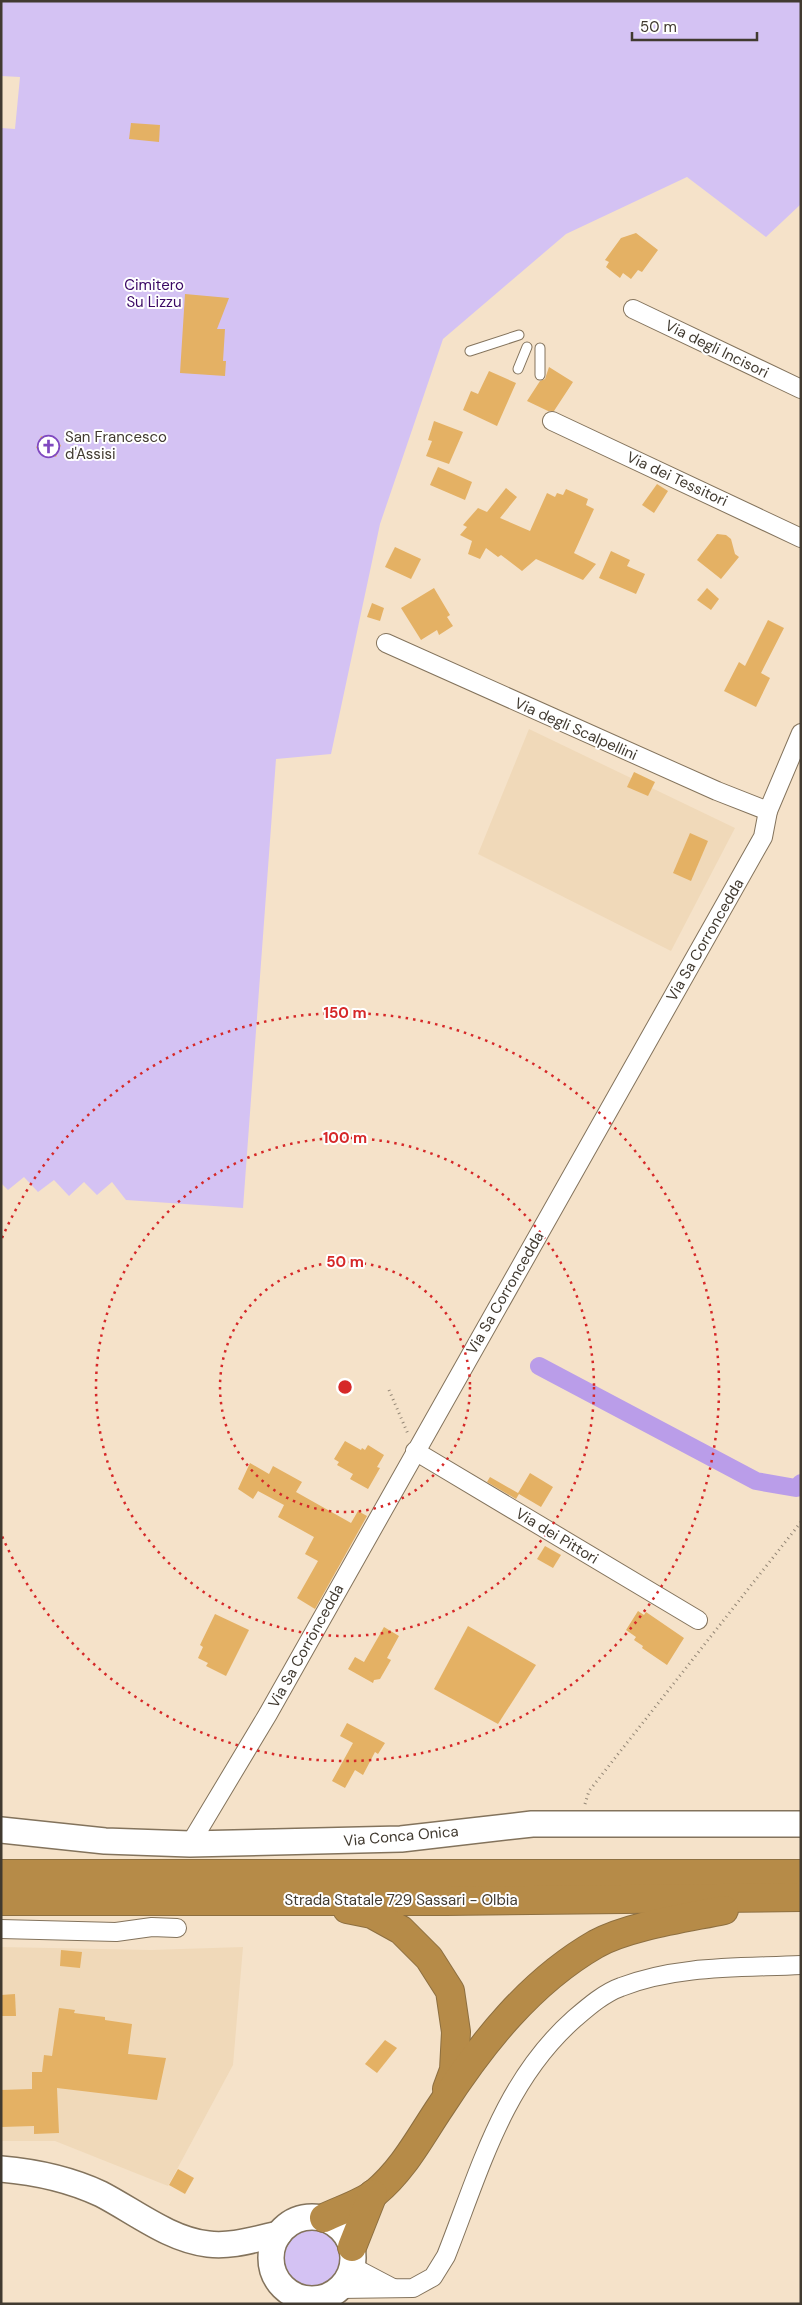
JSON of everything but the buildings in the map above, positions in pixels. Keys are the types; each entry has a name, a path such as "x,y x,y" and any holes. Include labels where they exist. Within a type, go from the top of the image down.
{"highway":[{"name":"Strada Statale 729 Sassari - Olbia","path":"6,1873 801,1874"},
{"name":"Strada Statale 729 Sassari - Olbia","path":"1,1901 446,1901 791,1897"},
{"path":"324,2218 373,2194 406,2160 441,2106 486,2043 518,2006 552,1973 598,1943 642,1927 791,1897"},
{"path":"296,1900 372,1914 401,1930 429,1958 450,1991 456,2032 454,2070 441,2106"},
{"path":"352,2257 373,2194"}],"street":[{"name":"Via degli Incisori","path":"633,308 801,389"},
{"name":"Via dei Tessitori","path":"552,421 801,538"},
{"name":"Via degli Scalpellini","path":"386,643 717,791 768,811"},
{"name":"Via Sa Corroncedda","path":"190,1844 268,1714 763,837 768,811 801,733"},
{"name":"Via dei Pittori","path":"415,1451 698,1620"},
{"name":"Via Conca Onica","path":"1,1830 105,1841 190,1844 400,1839 532,1824 801,1824"},
{"path":"1,1930 116,1932 152,1927 177,1928"},
{"path":"396,2290 352,2257 344,2230 324,2218 313,2216 291,2222 279,2234 272,2250 271,2263 282,2286 292,2294 304,2298 316,2299 328,2296 339,2289 396,2290 413,2288 433,2277 446,2256 501,2117 517,2087 540,2054 557,2034 580,2013 620,1987 650,1978 702,1969 801,1965"},
{"path":"1,2169 26,2171 62,2179 99,2194 174,2234 205,2244 228,2245 279,2234"},
{"path":"228,2245 274,2272"},
{"path":"339,2289 352,2257"}],"lane":[{"path":"470,351 519,335"},
{"path":"518,369 527,347"},
{"path":"540,348 540,374"}],"path":[{"path":"389,1390 415,1451"},
{"path":"580,1824 589,1791 801,1522"}],"shaded area":[{"path":"529,729 735,828 671,951 478,854"},
{"path":"1,1947 151,1950 243,1947 233,2065 168,2186 55,2141 1,2141"}],"green space":[{"name":"Cimitero Su Lizzu","path":"1,1 801,1 801,204 766,237 687,177 566,234 443,339 380,524 331,754 276,759 243,1208 126,1200 112,1182 97,1195 84,1182 69,1196 54,1180 38,1192 24,1177 8,1190 1,1183 1,128 15,129 20,77 1,76"},
{"path":"312,2227 329,2232 334,2236 338,2241 343,2258 338,2275 334,2280 329,2284 312,2289 295,2284 290,2280 286,2275 281,2258 286,2241 290,2236 295,2232"}],"waterway":[{"path":"539,1366 756,1481 796,1488 801,1483"}],"place":[{"name":"San Francesco d'Assisi","path":"49,446"}]}
